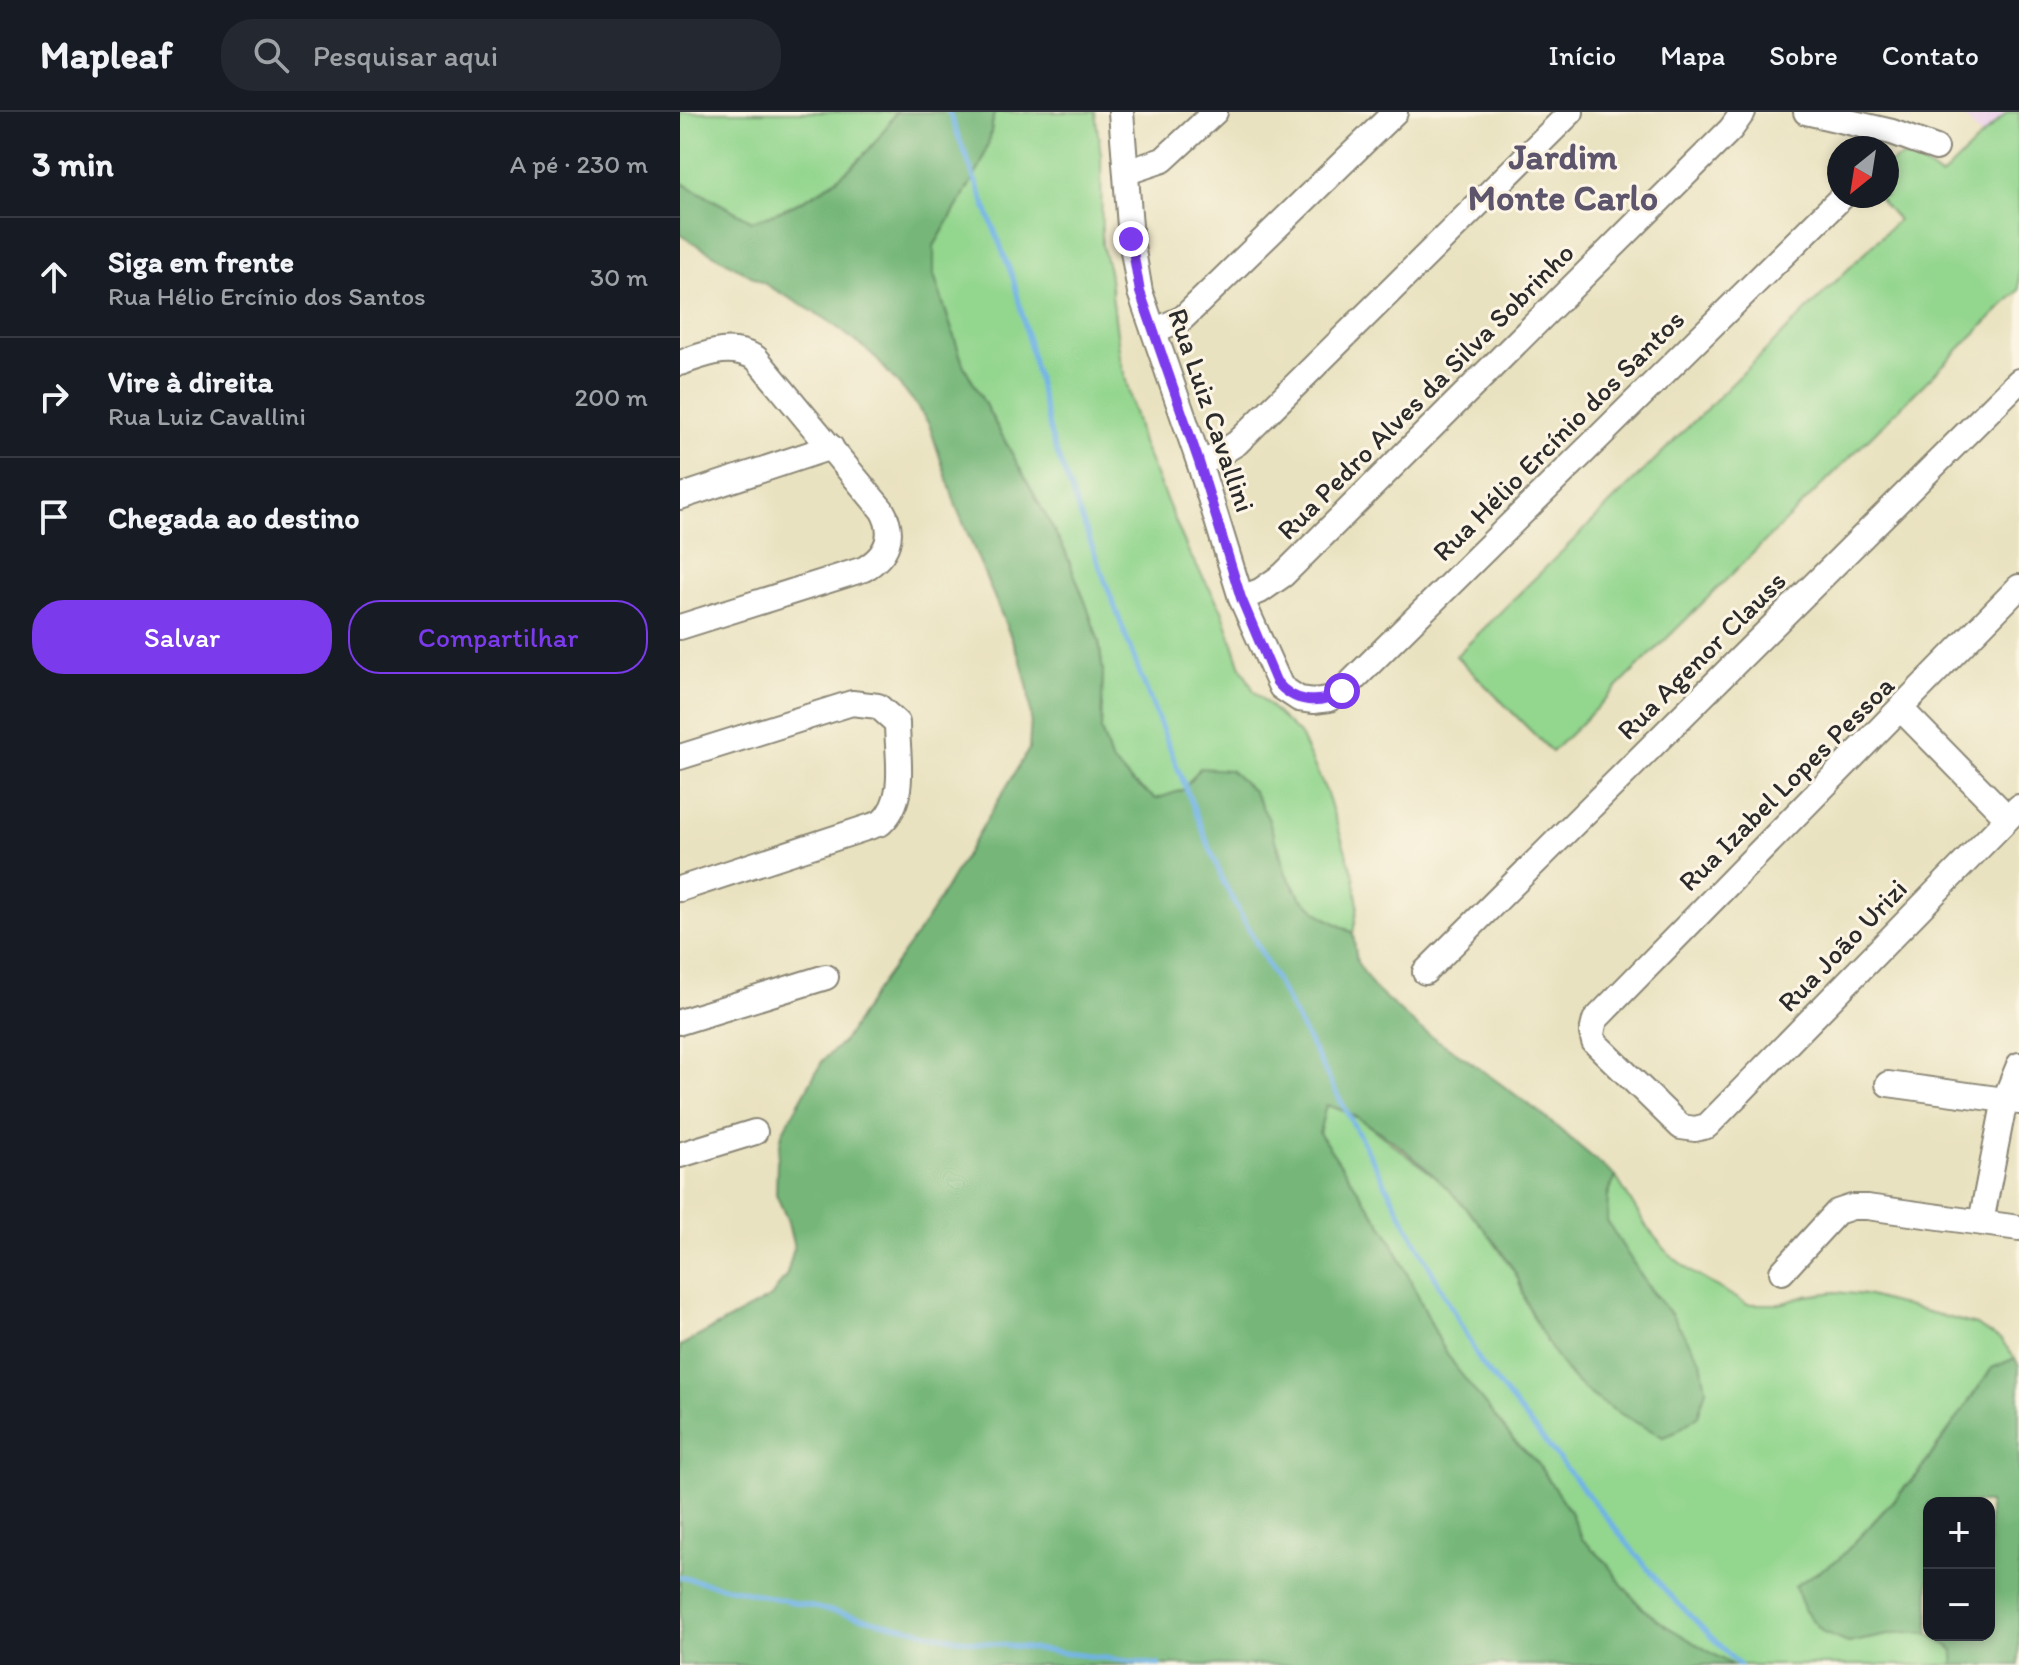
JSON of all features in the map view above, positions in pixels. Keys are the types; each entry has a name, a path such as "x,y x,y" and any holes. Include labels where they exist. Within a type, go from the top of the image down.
{"street":[{"name":"Rua Luiz Cavallini","path":"1121,112 1131,239 1140,292 1199,462 1241,598 1276,681 1286,692 1307,701"},
{"path":"1127,172 1163,160 1215,112"},
{"path":"1154,331 1183,318 1395,112"},
{"path":"1199,462 1237,443 1571,112"},
{"name":"Rua Pedro Alves da Silva Sobrinho","path":"1241,598 1260,591 1283,575 1731,129 1743,112"},
{"path":"1806,112 1877,136"},
{"path":"1899,142 1936,148"},
{"name":"Rua Hélio Ercínio dos Santos","path":"1307,701 1329,699 1342,691 1831,208"},
{"path":"680,363 721,349 739,350 762,364 888,520 888,544 883,554 864,569 680,627"},
{"name":"Rua Agenor Clauss","path":"1425,972 2019,381"},
{"path":"680,497 831,447"},
{"name":"Rua Izabel Lopes Pessoa","path":"1707,1126 1695,1129 1681,1127 1594,1042 1592,1033 1595,1020 2019,587"},
{"path":"680,757 852,703 878,706 897,723 898,796 887,818 873,827 680,889"},
{"path":"1901,709 2014,813"},
{"name":"Rua João Urizi","path":"1707,1126 2014,813"},
{"path":"680,1022 826,977"},
{"path":"1981,1222 2019,1065"},
{"path":"1888,1084 2012,1100"},
{"path":"680,1155 755,1132"},
{"path":"1782,1272 1837,1212 1852,1207 2019,1228"}],"shaded area":[{"path":"1959,112 2007,112 1982,137"}],"green space":[{"path":"680,112 896,112 868,150 834,180 795,204 752,221 680,182"},
{"path":"896,112 994,112 990,138 980,167 934,246 934,275 963,364 1065,551 1086,604 1099,642 1103,672 1101,730 1111,760 1132,782 1156,799 1183,790 1200,768 1230,770 1253,791 1268,818 1286,874 1301,898 1324,917 1353,933 1357,962 1374,988 1419,1028 1539,1112 1616,1177 1608,1192 1607,1221 1652,1293 1671,1314 1701,1361 1706,1389 1698,1416 1663,1437 1600,1401 1568,1373 1538,1327 1517,1276 1502,1253 1483,1227 1434,1175 1378,1131 1326,1105 1319,1133 1388,1234 1441,1344 1457,1369 1514,1441 1536,1461 1570,1512 1582,1539 1606,1562 1642,1608 1732,1665 680,1665 680,1346 771,1297 787,1274 794,1248 787,1219 776,1194 782,1133 823,1060 844,1041 925,923 1029,749 1031,718 1021,661 956,506 929,424 911,398 872,354 826,319 680,235 680,182 752,221 774,214 815,194 852,166 883,132"},
{"path":"994,112 1095,112 1101,155 1102,244 1109,271 1120,357 1142,443 1189,553 1222,610 1240,665 1254,691 1300,735 1326,791 1354,876 1358,906 1353,933 1324,917 1301,898 1286,874 1278,845 1200,768 1183,790 1156,799 1132,782 1111,760 1101,730 1103,672 1099,642 1086,604 1065,551 963,364 934,275 934,246 980,167 990,138"},
{"path":"2007,112 2019,112 2019,290 1552,752 1456,656 1898,220 1888,208 1899,208 1899,159 1915,159 1941,177"},
{"path":"1326,1105 1352,1113 1442,1182 1485,1229 1517,1276 1526,1302 1557,1356 1589,1393 1663,1437 1671,1314 1635,1268 1610,1229 1607,1203 1616,1177 1648,1229 1669,1254 1693,1273 1747,1304 1780,1304 1835,1292 1865,1295 1976,1325 2001,1340 2015,1358 1992,1368 1918,1473 1839,1559 1795,1586 1848,1643 1903,1632 1923,1634 1923,1641 1940,1641 1954,1650 1953,1665 1732,1665 1642,1608 1606,1562 1582,1539 1570,1512 1536,1461 1514,1441 1457,1369 1441,1344 1388,1234 1319,1133"},
{"path":"2015,1358 2019,1366 2019,1665 1953,1665 1954,1650 1941,1641 1995,1641 1995,1497 1923,1497 1923,1634 1903,1632 1848,1643 1823,1633 1805,1611 1795,1586 1839,1559 1919,1473 1992,1368"}],"waterway":[{"path":"949,112 1014,281 1053,443 1142,679 1223,881 1481,1363 1665,1590 1739,1665"},
{"path":"680,1577 956,1639 1159,1665"}],"district":[{"name":"Jardim Monte Carlo","path":"1563,176"}],"route":[{"path":"1131,239 1140,292 1199,462 1241,598 1276,681 1286,692 1307,701 1329,699 1342,691"}]}
